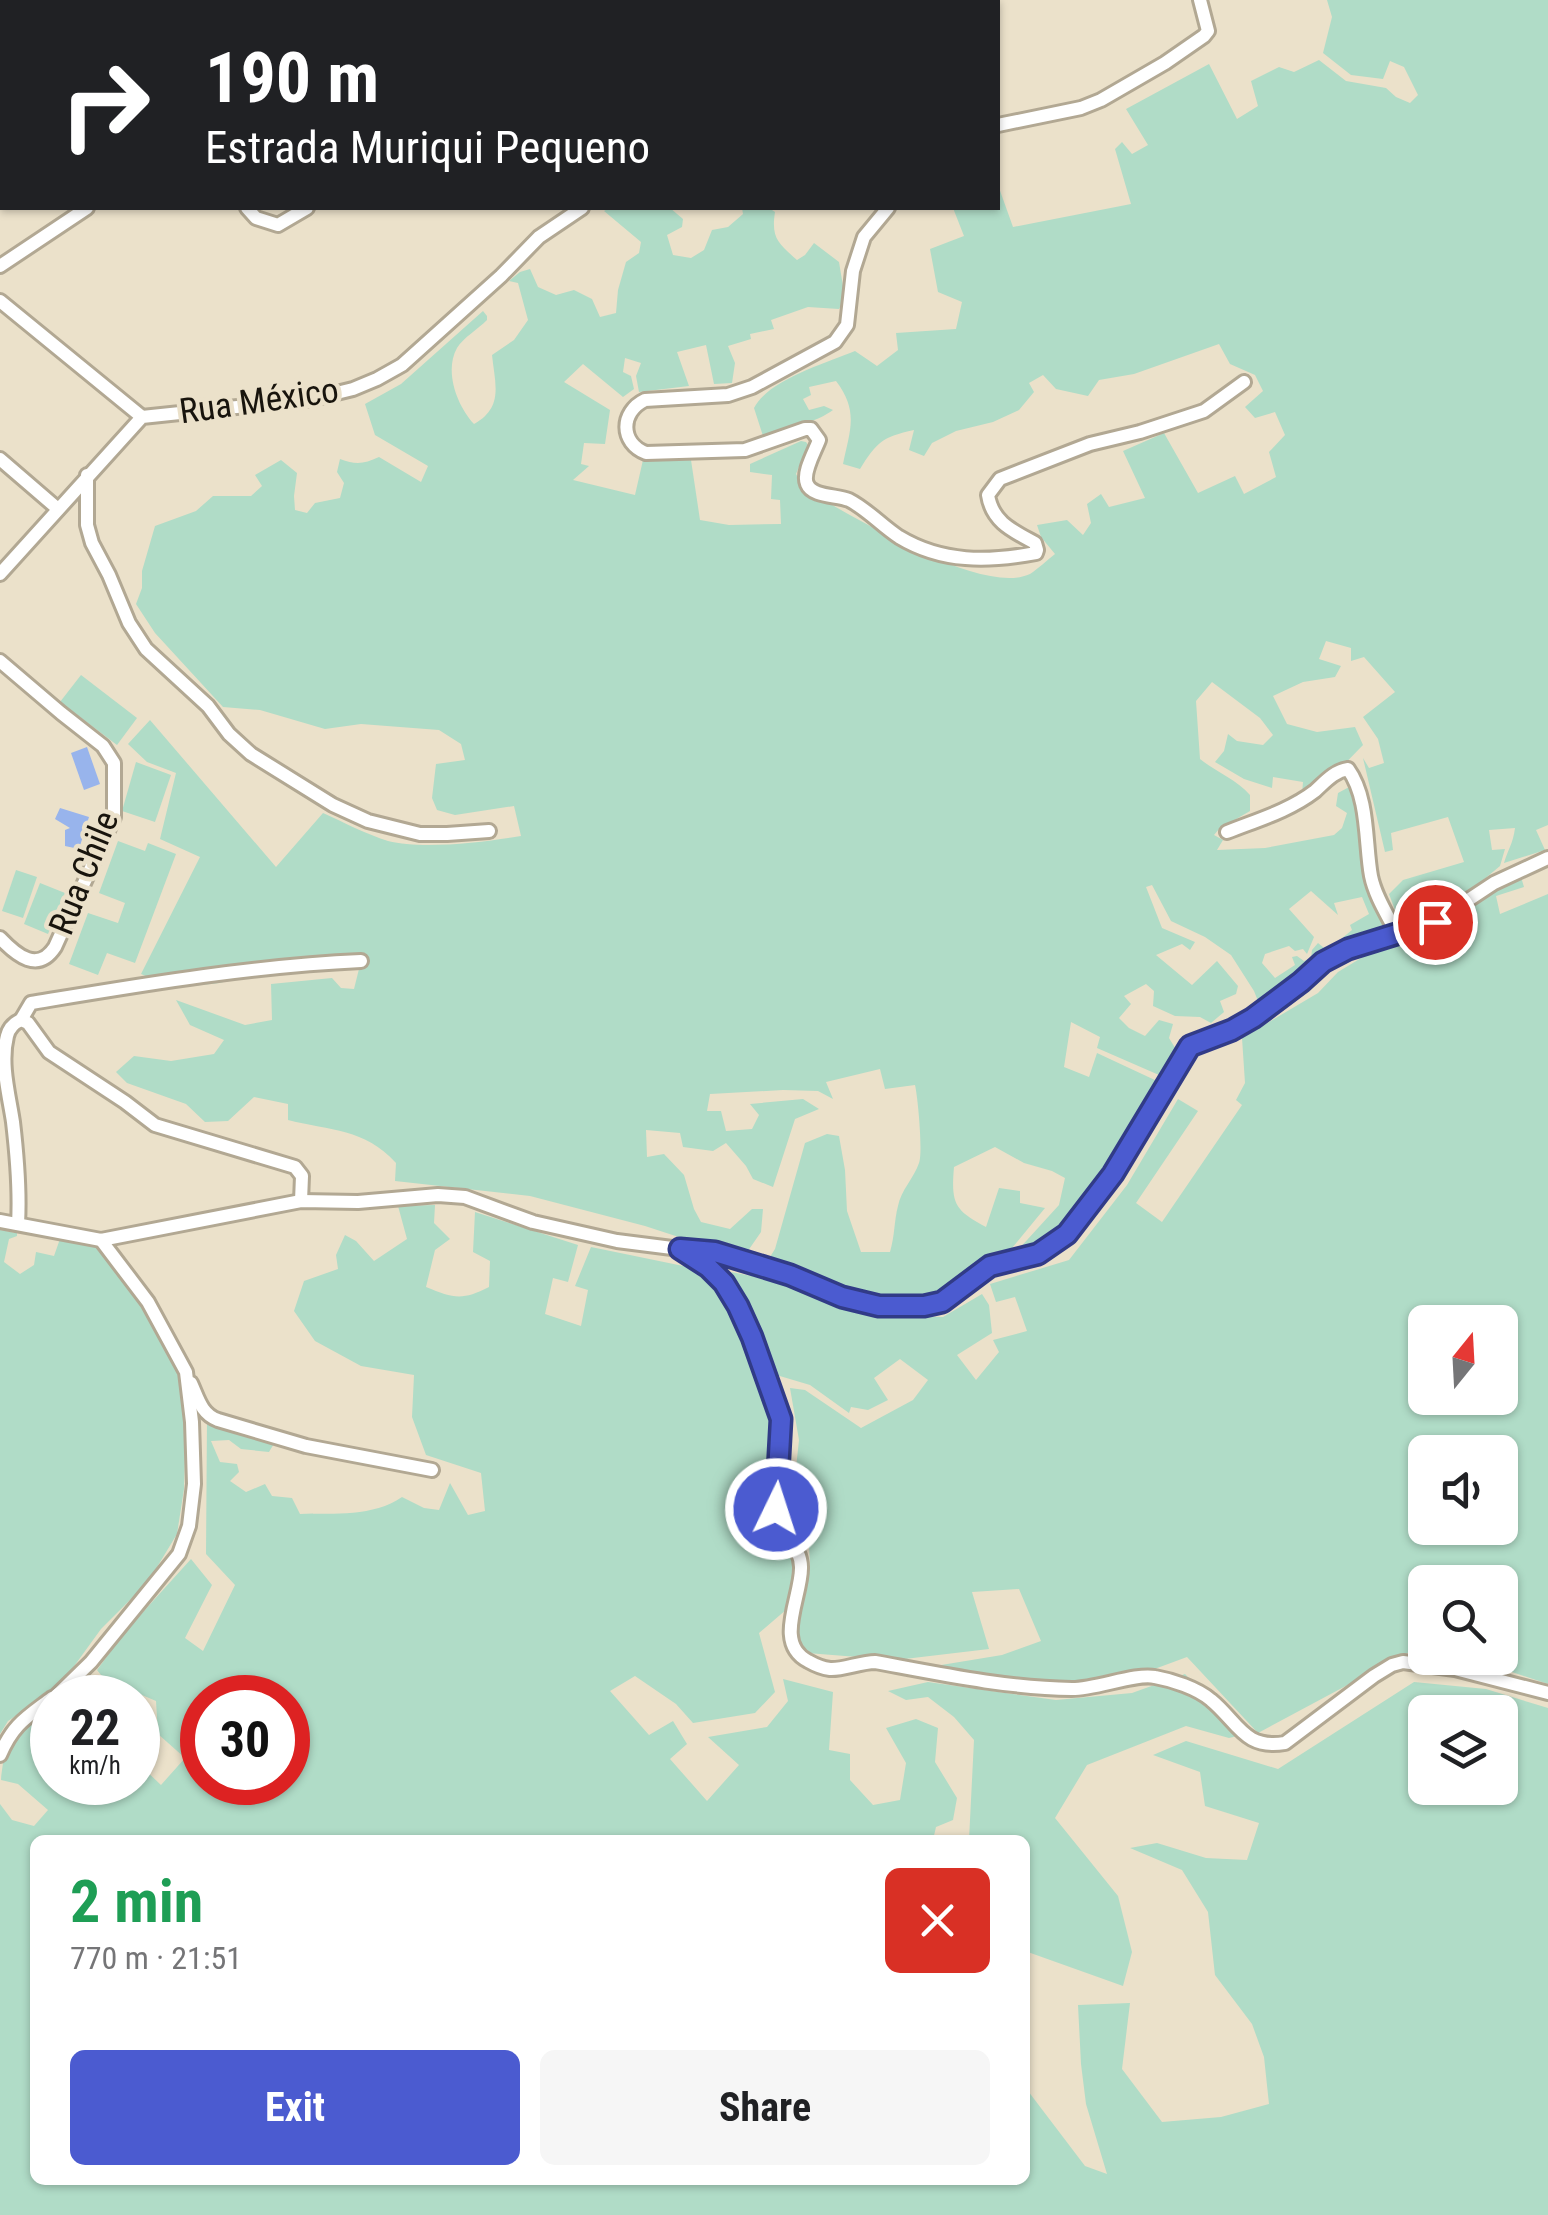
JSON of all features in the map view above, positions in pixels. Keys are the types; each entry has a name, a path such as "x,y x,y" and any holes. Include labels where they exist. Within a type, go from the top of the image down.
{"street":[{"path":"1000,125 1081,108 1164,63 1204,36 1208,27 1200,0"},
{"path":"0,266 84,210"},
{"path":"249,210 256,218 278,225 304,210"},
{"name":"Rua México","path":"0,574 142,417 312,399 377,379 402,366 539,237 579,210"},
{"path":"886,210 864,237 853,272 848,325 835,342 752,386 728,394 635,404 629,412 630,443 646,453 745,450 811,429 819,440 806,476 812,491 854,502 902,539 934,552 960,559 1000,560 1038,550 1035,543 1012,531 991,510 988,495 1000,480 1090,444 1204,411 1244,382"},
{"path":"0,301 142,417"},
{"path":"0,459 88,524"},
{"path":"88,475 92,544 110,575 129,623 146,649 208,706 228,734 251,754 332,805 368,821 420,834 489,831"},
{"name":"Rua Chile","path":"0,661 104,746 114,763 114,817 47,959 39,962 24,958 0,938"},
{"path":"1226,832 1292,806 1337,772 1348,769 1361,803 1372,877 1397,934"},
{"path":"0,1221 101,1240 301,1201 358,1202 438,1194 464,1197 533,1222 617,1241 715,1252 790,1275 842,1297 879,1306 942,1302 990,1266 1038,1254 1067,1234 1113,1174 1190,1046 1253,1018 1323,962 1348,949 1435,922 1494,883 1548,858"},
{"path":"18,1224 20,1193 5,1081 5,1051 7,1033 31,1003 294,964 361,961"},
{"path":"21,1020 49,1052 154,1125 295,1168 302,1176 301,1201"},
{"path":"101,1240 148,1302 209,1417 306,1446 432,1470"},
{"path":"680,1249 708,1267 738,1306 781,1419 776,1509 778,1520 799,1550 802,1567 791,1626 798,1656 834,1670 876,1662 970,1680 1047,1688 1086,1689 1152,1676 1201,1693 1251,1740 1267,1746 1284,1743 1374,1676 1403,1662 1456,1669 1548,1693"},
{"path":"77,1675 179,1554 189,1526 194,1484 186,1372"},
{"path":"0,1755 17,1724 30,1715"}],"green space":[{"path":"1327,0 1548,0 1548,825 1536,830 1545,850 1504,863 1515,828 1489,830 1492,850 1505,849 1500,866 1431,918 1401,926 1389,894 1403,880 1464,862 1448,817 1391,833 1393,850 1385,852 1363,758 1369,768 1384,763 1378,739 1363,717 1395,692 1364,657 1351,661 1351,648 1326,641 1319,659 1341,666 1335,677 1303,682 1273,696 1287,724 1317,732 1355,727 1363,745 1332,777 1302,794 1303,782 1273,777 1272,788 1244,779 1215,762 1224,751 1228,734 1237,741 1263,745 1273,735 1260,718 1212,682 1196,701 1200,759 1250,795 1250,811 1214,835 1223,840 1217,850 1265,848 1334,835 1342,828 1347,813 1336,806 1338,793 1351,786 1369,872 1392,928 1362,934 1345,943 1341,939 1352,930 1350,925 1369,914 1362,897 1334,903 1338,915 1311,891 1289,909 1314,937 1307,954 1289,946 1265,954 1262,963 1275,978 1295,965 1292,957 1304,961 1311,958 1318,943 1329,952 1287,990 1260,1006 1231,955 1171,921 1152,885 1146,887 1162,928 1195,942 1190,950 1182,944 1156,955 1192,985 1217,961 1238,986 1236,994 1220,1001 1224,1012 1211,1023 1200,1017 1175,1016 1153,1006 1154,991 1146,984 1124,996 1131,1004 1119,1018 1129,1028 1145,1036 1159,1020 1173,1024 1169,1038 1177,1051 1159,1075 1097,1048 1100,1037 1071,1022 1064,1067 1089,1077 1097,1053 1157,1081 1109,1167 1052,1238 1017,1251 1059,1205 1065,1178 995,1147 954,1167 957,1204 967,1216 986,1227 999,1188 1020,1191 1020,1203 1045,1208 1008,1253 939,1296 872,1298 763,1268 775,1249 805,1143 827,1134 839,1136 847,1211 861,1252 890,1252 900,1200 919,1163 920,1125 915,1085 885,1089 880,1069 826,1082 833,1099 818,1091 710,1094 707,1111 721,1111 726,1131 752,1129 759,1115 750,1104 803,1099 819,1109 795,1119 773,1187 753,1179 726,1143 713,1151 683,1147 680,1133 646,1130 647,1157 664,1154 684,1175 701,1222 730,1229 752,1209 763,1209 761,1232 743,1258 645,1226 530,1196 395,1181 396,1163 372,1143 346,1132 288,1120 288,1104 254,1097 228,1121 205,1122 186,1104 127,1083 116,1072 134,1056 171,1061 214,1054 224,1040 190,1025 176,1000 245,1025 272,1020 271,984 332,978 341,988 354,989 359,969 261,973 174,988 141,974 200,857 160,839 176,773 147,762 128,744 150,720 276,867 323,813 402,844 454,844 521,836 514,806 455,815 437,810 432,798 436,764 465,760 461,744 439,730 361,724 325,729 260,710 223,707 155,633 136,604 155,526 196,511 213,496 251,496 262,486 255,475 281,460 297,473 295,510 307,513 315,503 340,498 344,483 337,472 340,459 360,463 379,457 421,482 428,466 375,435 365,404 401,384 483,311 487,320 460,344 453,357 452,377 468,417 474,424 484,417 494,402 492,355 514,340 528,320 518,283 509,281 520,272 530,269 538,287 556,295 574,290 592,299 600,317 616,313 626,262 639,253 641,242 606,210 672,210 683,219 682,227 667,235 673,255 691,258 704,250 712,230 728,227 743,214 742,210 772,210 777,239 797,260 814,243 839,262 845,298 839,309 808,307 771,320 774,329 750,334 751,339 728,346 735,363 732,383 714,384 706,345 677,352 689,386 639,392 636,376 641,363 625,358 623,372 631,376 634,389 623,397 583,364 564,382 610,410 605,444 584,443 581,464 589,466 573,480 635,495 643,460 691,460 700,520 729,525 781,524 780,500 771,499 772,475 750,472 750,464 806,442 796,474 805,490 916,550 981,574 1008,578 1030,574 1055,554 1037,525 1067,520 1083,535 1091,523 1087,504 1101,494 1109,507 1145,498 1123,451 1164,433 1198,493 1235,476 1244,494 1276,477 1269,452 1285,435 1275,412 1255,418 1245,407 1263,391 1255,375 1230,364 1219,344 1134,374 1099,380 1088,396 1056,389 1043,375 1029,383 1034,392 1019,410 993,422 956,431 932,443 924,456 909,450 914,430 894,435 876,447 860,469 843,464 850,411 836,381 809,387 811,395 803,399 809,410 824,406 833,410 800,426 763,436 754,408 784,381 855,351 877,366 898,350 896,333 956,329 962,302 938,292 930,249 964,236 954,210 1000,210 1000,191 1013,227 1131,204 1115,149 1122,142 1132,154 1148,145 1126,109 1209,64 1237,119 1258,106 1251,81 1279,67 1294,72 1319,60 1346,81 1386,88 1410,103 1418,95 1404,67 1390,61 1383,79 1351,75 1323,53 1332,17"},
{"path":"81,675 137,718 117,745 60,702"},
{"path":"136,762 171,775 155,822 122,811"},
{"path":"118,841 145,851 148,843 176,854 135,963 107,953 98,975 69,964 88,913 118,923 125,903 99,893"},
{"path":"1518,867 1524,887 1496,896 1500,914 1548,894 1548,1684 1518,1674 1518,1565 1408,1565 1408,1653 1258,1733 1187,1657 1122,1681 1052,1688 923,1668 1002,1655 1041,1641 1019,1589 972,1592 989,1649 896,1660 807,1653 798,1638 798,1614 810,1564 809,1546 794,1487 799,1440 790,1388 805,1390 861,1428 913,1400 928,1380 900,1359 874,1378 888,1400 868,1410 851,1407 849,1413 810,1385 773,1374 731,1272 762,1278 872,1315 943,1317 982,1294 989,1305 992,1333 957,1355 976,1380 999,1352 993,1340 1027,1331 1015,1297 996,1302 990,1284 1069,1260 1127,1185 1178,1099 1198,1111 1136,1203 1162,1222 1242,1105 1236,1100 1245,1083 1242,1038 1318,993 1338,972 1371,952 1435,936"},
{"path":"16,870 37,877 23,918 2,911"},
{"path":"40,883 65,893 48,934 24,924"},
{"path":"435,1205 434,1223 450,1239 435,1250 426,1287 451,1296 489,1287 490,1261 473,1252 475,1212 578,1245 568,1282 553,1278 545,1314 581,1326 588,1290 575,1286 591,1247 693,1268 728,1289 762,1374 779,1444 770,1485 775,1534 797,1551 799,1562 787,1609 759,1633 775,1692 755,1713 693,1723 676,1704 635,1676 610,1691 649,1735 673,1721 687,1744 670,1759 707,1801 739,1765 708,1737 767,1727 788,1701 783,1679 833,1692 829,1750 850,1754 850,1780 873,1805 900,1800 906,1763 886,1728 916,1719 938,1728 935,1762 957,1798 953,1820 936,1827 934,1835 30,1835 30,2185 1030,2185 1030,2094 1085,2166 1107,2174 1086,2104 1078,2005 1130,2003 1122,2069 1162,2122 1221,2117 1269,2104 1264,2057 1252,2024 1215,1975 1208,1912 1182,1870 1130,1848 1157,1843 1206,1858 1247,1860 1259,1823 1205,1806 1200,1772 1153,1755 1186,1741 1278,1769 1414,1682 1486,1689 1506,1695 1408,1695 1408,1805 1518,1805 1518,1699 1548,1708 1548,2215 0,2215 0,1804 12,1820 34,1826 48,1810 42,1805 160,1805 160,1784 180,1764 180,1805 310,1805 310,1675 180,1675 180,1754 160,1736 160,1675 101,1675 97,1670 124,1633 191,1559 212,1585 185,1638 203,1651 235,1585 206,1554 207,1419 275,1442 269,1452 241,1449 229,1440 211,1441 220,1462 237,1464 239,1472 230,1481 246,1492 265,1484 272,1496 292,1498 300,1514 366,1511 402,1497 424,1508 439,1510 450,1483 468,1515 485,1511 481,1473 426,1455 412,1417 414,1375 361,1366 315,1341 294,1311 304,1281 338,1269 336,1255 345,1235 374,1261 407,1239 398,1206"},
{"path":"0,1230 17,1233 9,1239 4,1262 20,1274 34,1265 36,1252 54,1256 61,1236 100,1245 180,1372 186,1426 184,1489 177,1534 148,1582 101,1629 68,1675 30,1675 30,1706 8,1721 0,1734"},
{"path":"1185,1674 1242,1735 1229,1738 1186,1726 1087,1765 1055,1818 1118,1896 1132,1952 1123,1986 1030,1953 1030,1835 969,1835 974,1740 954,1717 928,1697 906,1700 888,1691 928,1682 1056,1700 1132,1693"},
{"path":"30,1721 30,1794 18,1784 1,1780 9,1743"}],"water":[{"path":"87,747 100,784 84,790 71,753"},
{"path":"60,808 89,817 79,849 65,846 65,830 70,828 55,819"}],"route":[{"path":"776,1509 781,1419 752,1337 724,1283 680,1249 715,1252 790,1275 842,1297 879,1306 942,1302 984,1269 1038,1254 1067,1234 1113,1174 1190,1046 1253,1018 1323,962 1348,949 1435,922"}]}
